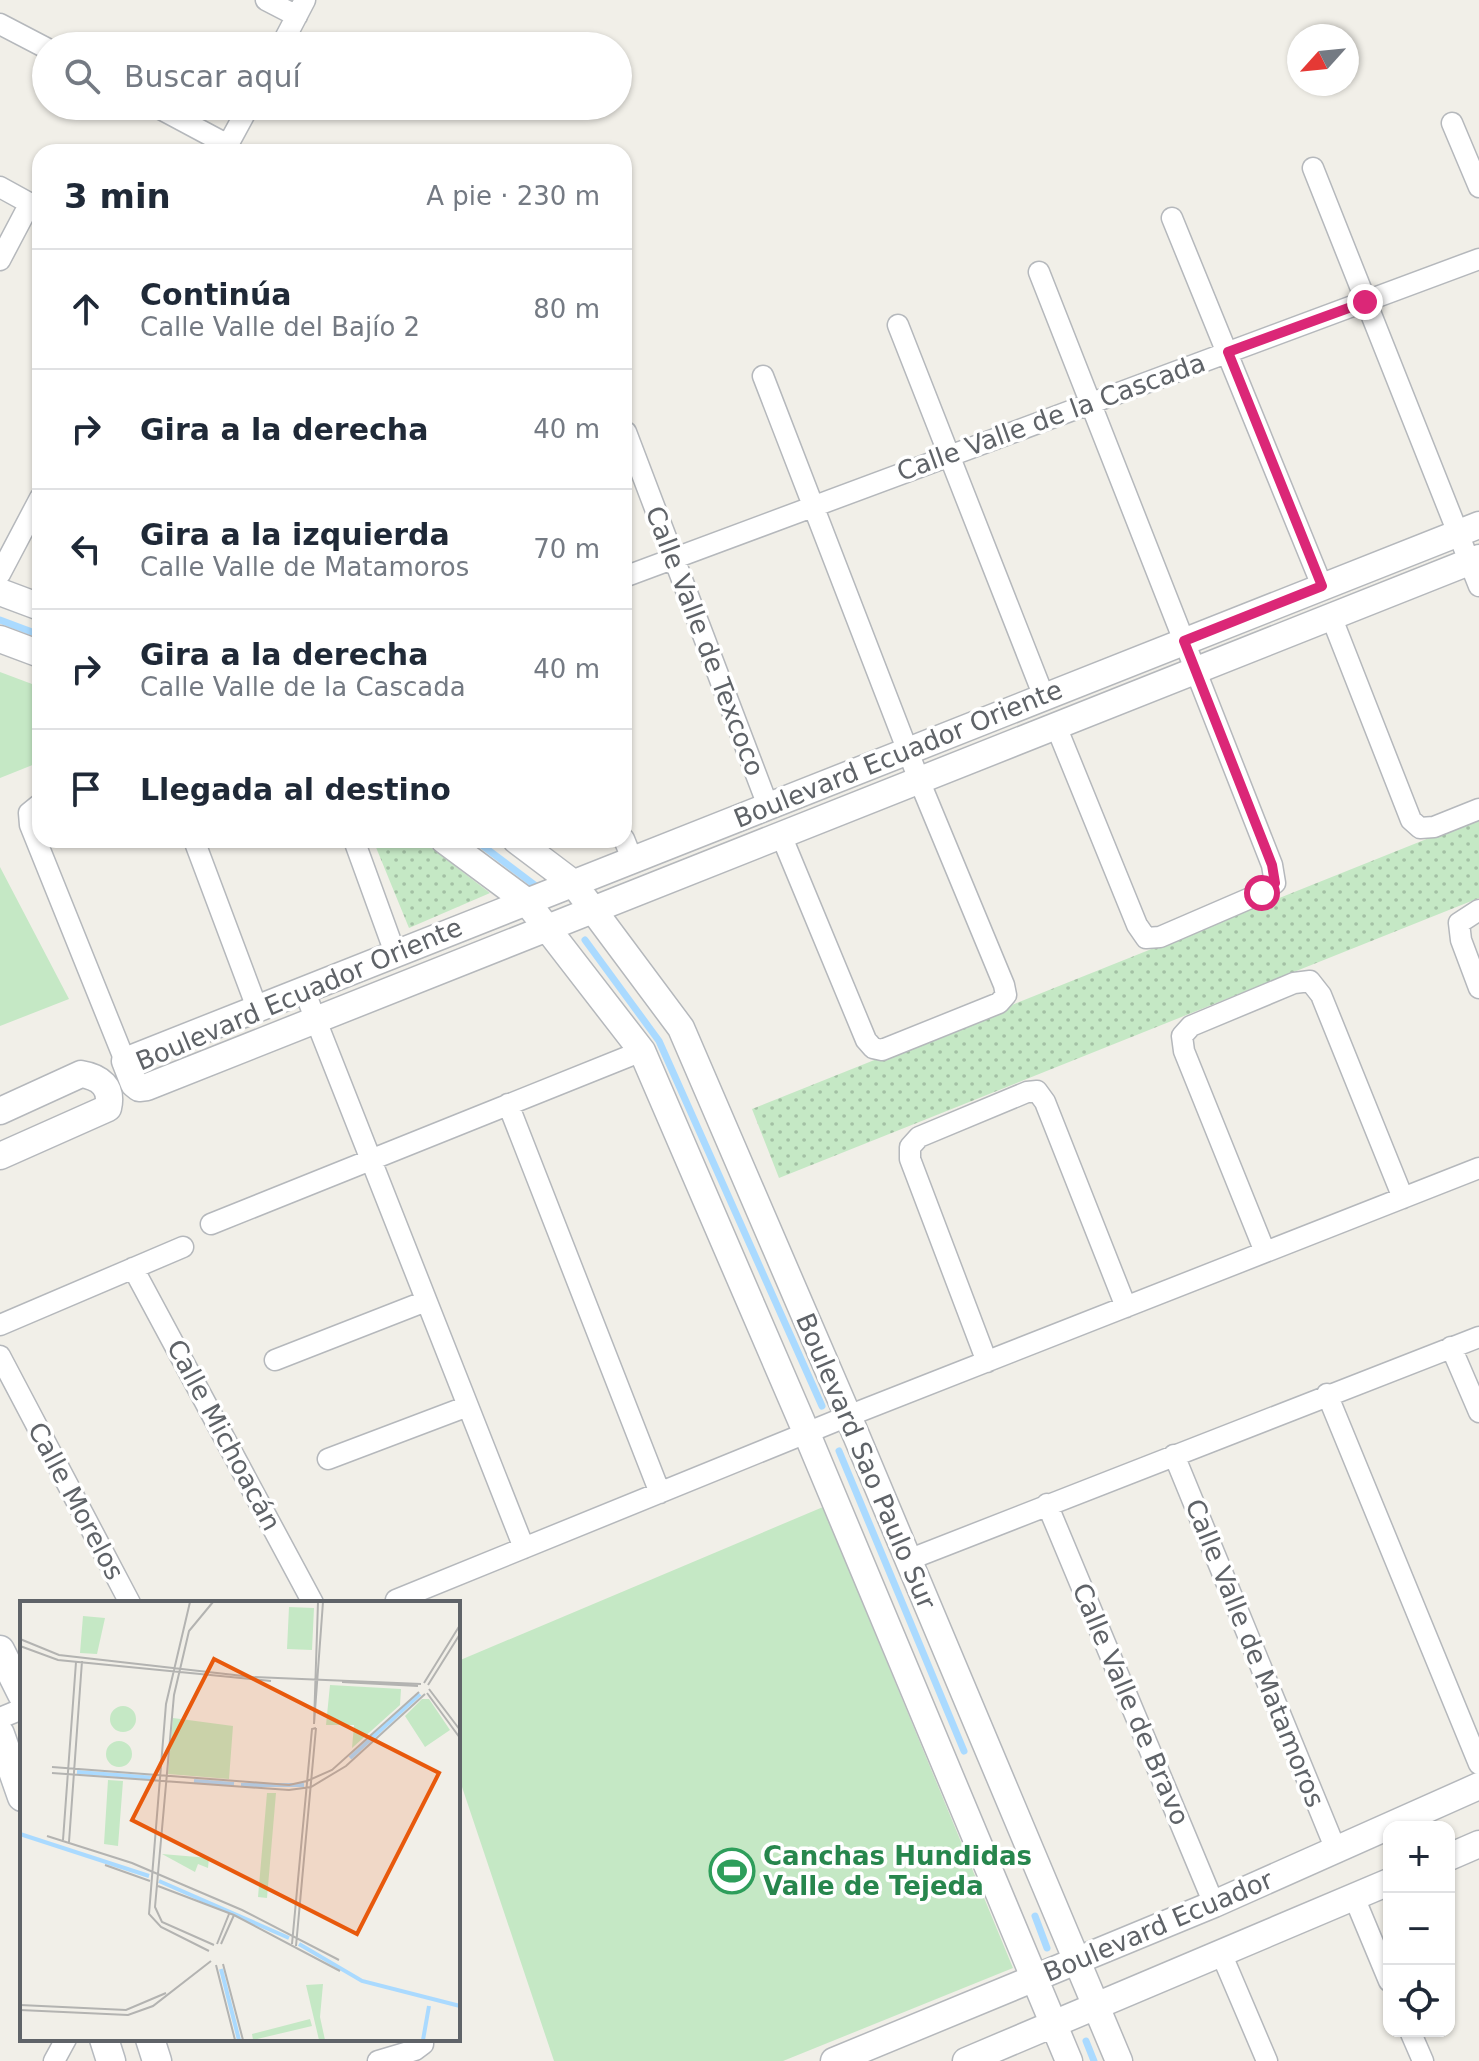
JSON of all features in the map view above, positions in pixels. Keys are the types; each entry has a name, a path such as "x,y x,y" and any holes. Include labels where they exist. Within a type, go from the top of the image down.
{"main road":[{"path":"0,1650 13,1688"},
{"path":"0,1734 20,1791"},
{"path":"105,2041 111,2061"},
{"path":"151,2041 157,2061"}],"street":[{"path":"266,0 301,8 288,32"},
{"path":"0,24 32,41"},
{"path":"179,120 219,144"},
{"path":"228,144 241,120"},
{"path":"1452,123 1479,187"},
{"path":"1313,168 1365,302 1468,529 1476,569"},
{"path":"0,187 32,204"},
{"path":"0,260 32,211"},
{"path":"1172,218 1322,586"},
{"name":"Calle Valle de la Cascada","path":"632,574 1479,259"},
{"path":"1039,272 1272,865 1275,883 1262,893 1160,937 1146,938 1137,925 1056,726"},
{"path":"898,325 1044,697"},
{"path":"763,376 919,780 1006,995 999,1003 882,1050 873,1048 866,1040 781,835"},
{"name":"Calle Valle de Texcoco","path":"632,448 768,806"},
{"path":"0,574 32,513"},
{"name":"Boulevard Ecuador Oriente","path":"632,848 768,806 908,748 1468,529"},
{"name":"Boulevard Ecuador Oriente","path":"628,849 573,883 125,1061 134,1084 139,1088 147,1087 1331,616 1476,569"},
{"path":"0,592 32,604"},
{"path":"1331,616 1411,820 1420,828 1434,827 1479,809"},
{"path":"0,639 32,651"},
{"path":"39,848 125,1061"},
{"path":"197,848 257,1008"},
{"path":"357,848 395,953"},
{"name":"Boulevard Sao Paulo Sur","path":"455,848 526,901 642,1051 807,1434 1069,2061"},
{"name":"Boulevard Sao Paulo Sur","path":"527,848 573,883 681,1028 1119,2061"},
{"path":"1479,910 1459,923 1461,940 1479,988"},
{"path":"1265,1252 1184,1051 1182,1036 1191,1026 1294,983 1310,981 1321,995 1403,1198"},
{"path":"304,990 524,1548"},
{"path":"211,1224 642,1051"},
{"path":"0,1111 81,1074 100,1080 111,1097 108,1108 0,1156"},
{"path":"987,1362 910,1159 910,1147 919,1137 1027,1092 1037,1091 1045,1102 1126,1307"},
{"path":"508,1104 660,1493"},
{"path":"396,1600 848,1416 1479,1168"},
{"path":"0,1325 183,1247"},
{"name":"Calle Michoacán","path":"133,1268 312,1601"},
{"path":"275,1360 426,1301"},
{"path":"908,1560 1479,1337"},
{"path":"1451,1347 1479,1412"},
{"name":"Calle Morelos","path":"0,1356 129,1601"},
{"path":"1327,1394 1479,1764"},
{"path":"328,1459 468,1406"},
{"name":"Calle Valle de Matamoros","path":"1174,1455 1336,1850"},
{"name":"Calle Valle de Bravo","path":"1047,1504 1214,1904"},
{"path":"0,1718 20,1710"},
{"name":"Boulevard Ecuador","path":"834,2061 1214,1904 1479,1786"},
{"path":"1455,1854 1479,1844"},
{"name":"Boulevard Ecuador","path":"966,2061 1383,1885"},
{"path":"1354,1897 1383,1967"},
{"path":"1221,1953 1267,2061"},
{"path":"1413,2037 1423,2061"},
{"path":"54,2061 65,2041"},
{"path":"378,2061 415,2050 423,2041"}],"green space":[{"path":"0,672 32,684 32,765 0,778"},
{"path":"1479,818 1479,898 779,1178 752,1109"},
{"path":"376,848 431,848 490,893 409,928"},
{"path":"0,867 69,999 0,1026"},
{"name":"Canchas Hundidas Valle de Tejeda","path":"823,1507 1013,1968 783,2061 554,2061 460,1781 460,1660"}],"waterway":[{"path":"0,620 32,632"},
{"path":"486,848 536,886"},
{"path":"585,940 659,1041 822,1406"},
{"path":"839,1451 964,1751"},
{"path":"1035,1916 1047,1948"},
{"path":"1086,2041 1094,2061"}],"place":[{"name":"Canchas Hundidas Valle de Tejeda","path":"732,1871"}],"route":[{"path":"1262,893 1275,883 1272,865 1184,641 1322,586 1228,352 1365,302"}]}
